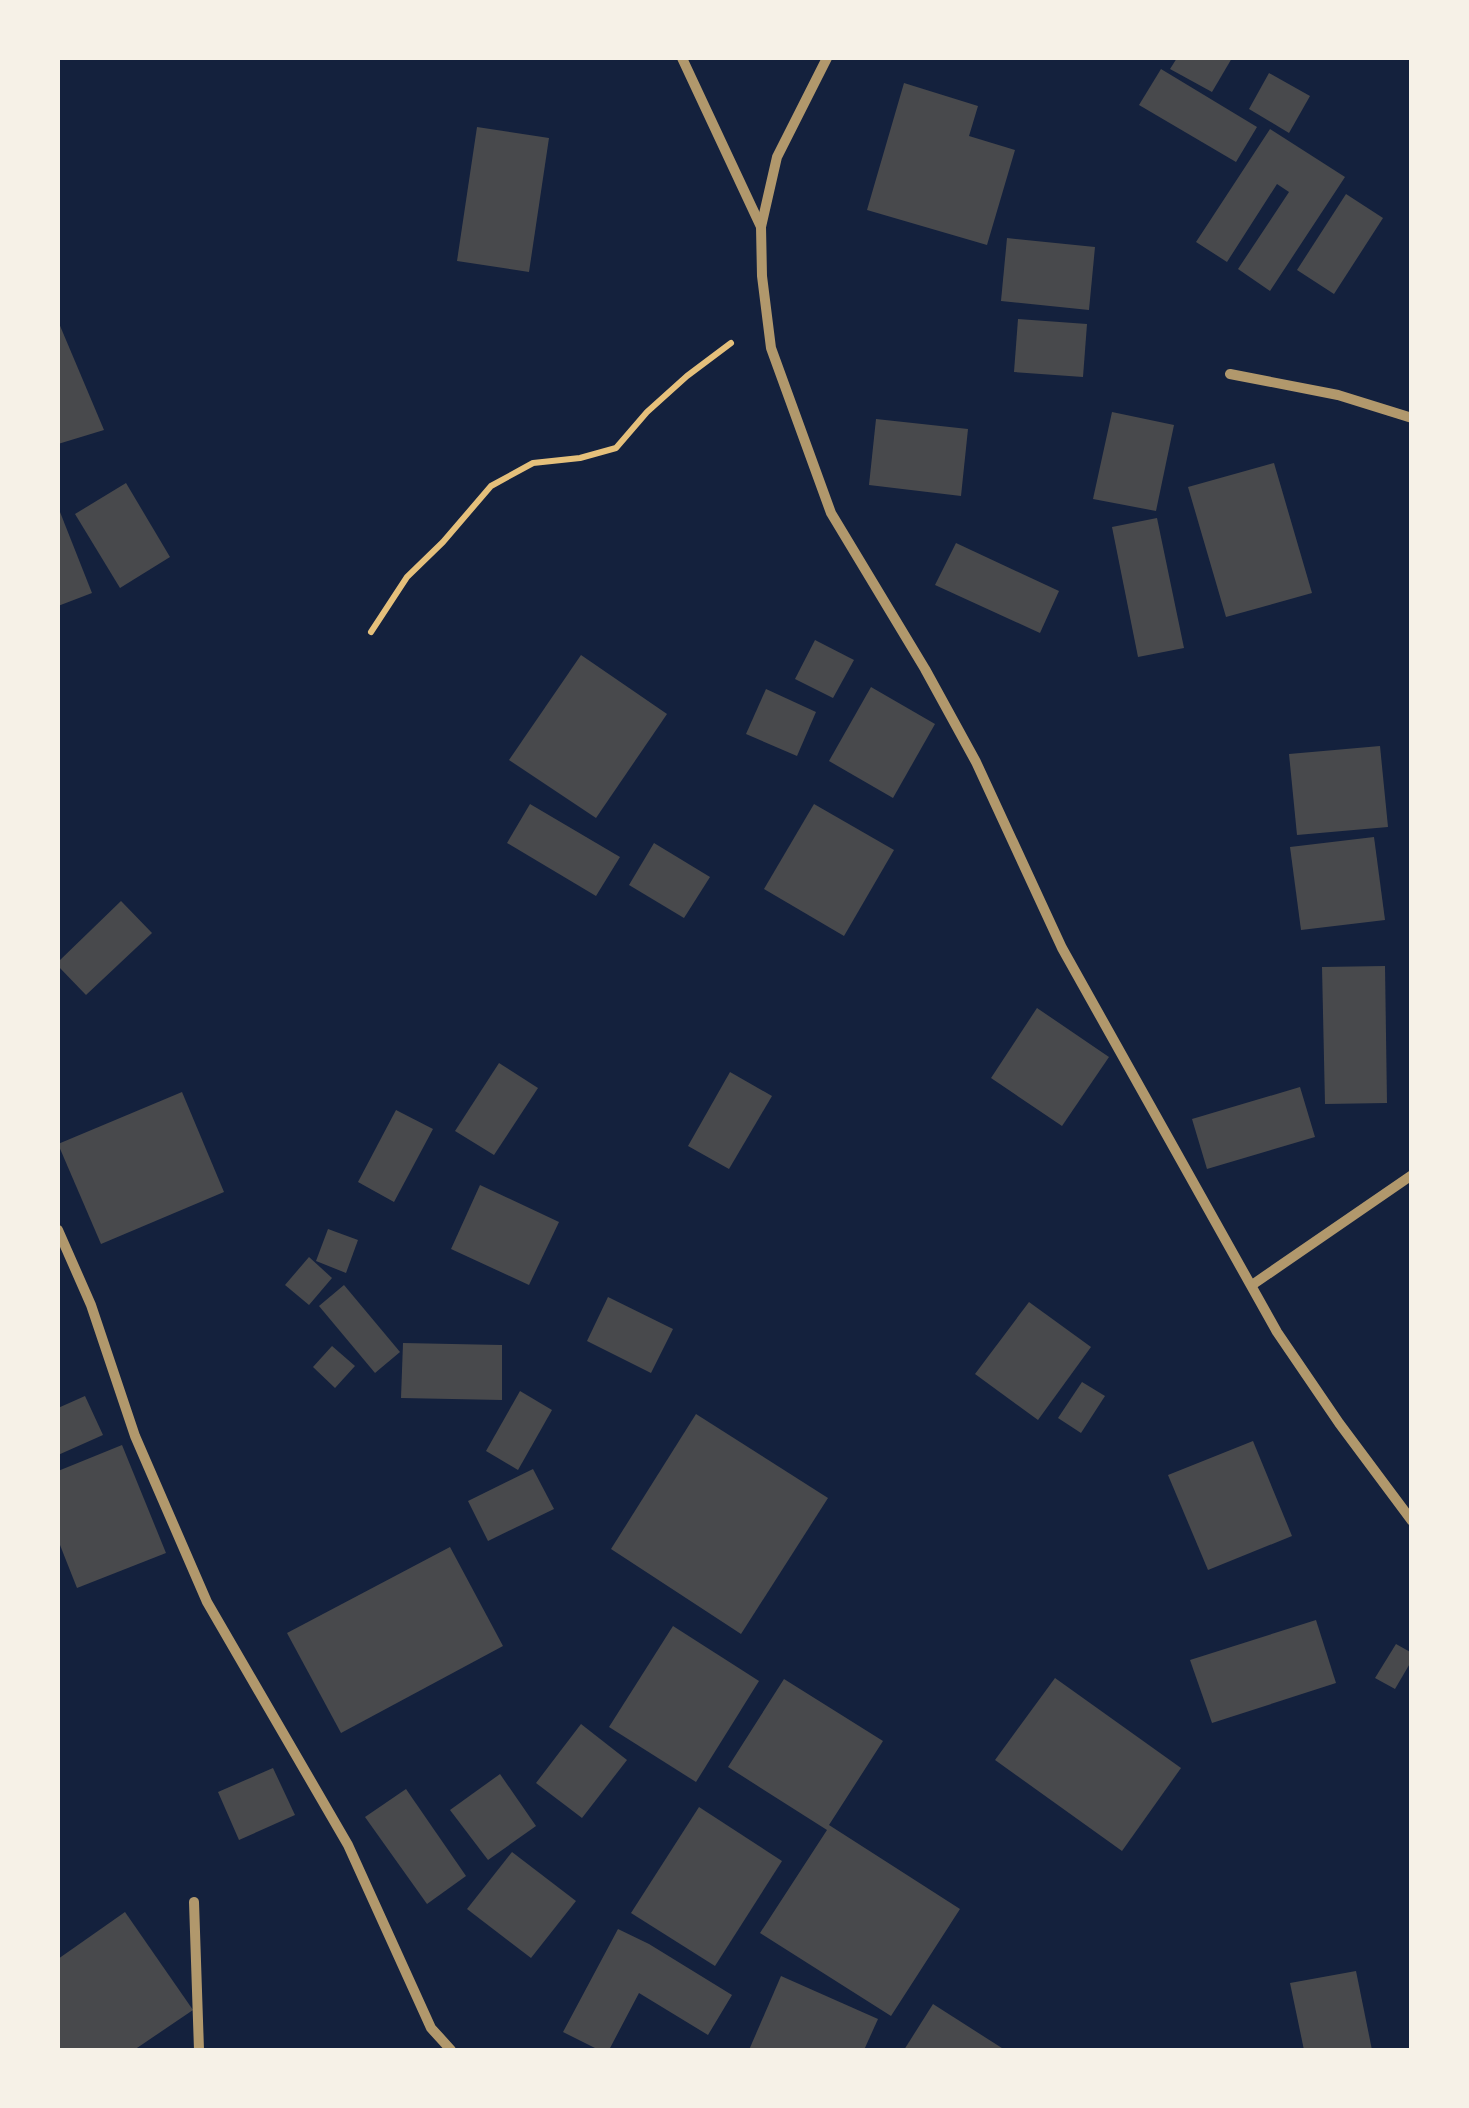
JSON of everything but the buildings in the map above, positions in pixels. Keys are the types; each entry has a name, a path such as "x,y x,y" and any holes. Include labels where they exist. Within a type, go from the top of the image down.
{"street":[{"path":"682,58 761,227"},
{"path":"828,58 777,157 761,227 770,348 831,513 959,731 1062,948 1214,1223 1277,1332 1412,1521"},
{"path":"1230,374 1338,396 1412,418"},
{"path":"1252,1285 1412,1175"},
{"path":"58,1230 91,1305 135,1436 207,1602 348,1845 431,2028 451,2050"},
{"path":"194,1902 199,2050"}],"path":[{"path":"370,632 408,576 492,486 533,463 580,458 616,448 686,376 767,316"}]}
